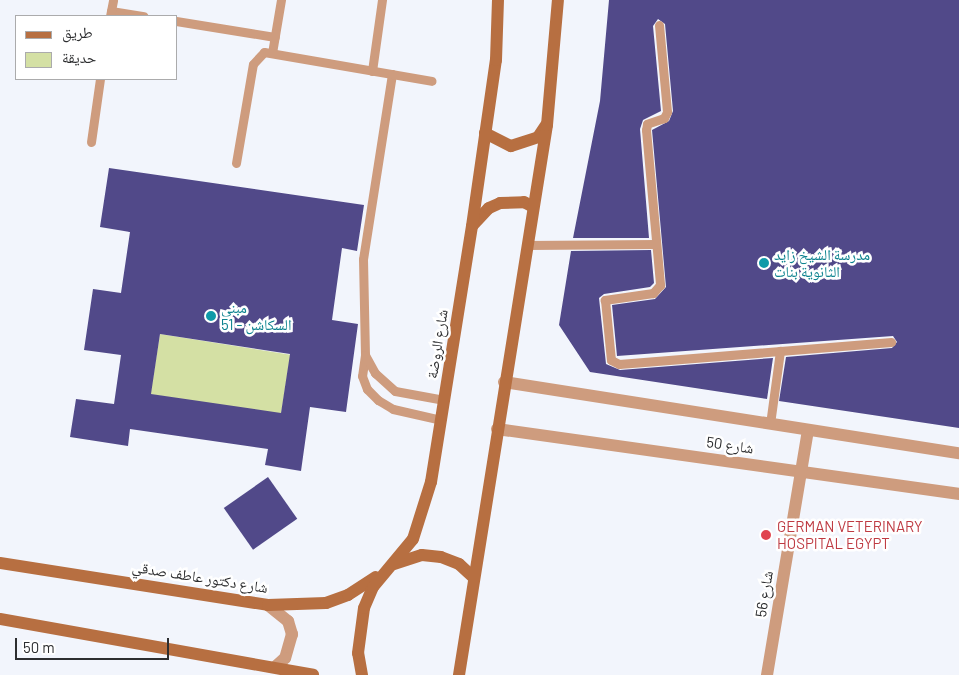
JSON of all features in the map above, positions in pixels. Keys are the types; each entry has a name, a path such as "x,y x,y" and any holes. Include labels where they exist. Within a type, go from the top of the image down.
{"street":[{"name":"شارع الروضة","path":"362,675 358,630 373,587 386,568 413,539 421,519 441,420 496,60 498,0"},
{"path":"458,675 546,125 558,0"},
{"path":"485,134 496,142 518,145 538,136 546,125"},
{"path":"472,226 489,208 500,203 524,202 533,207"},
{"name":"شارع 50","path":"504,382 959,453"},
{"name":"شارع 50","path":"497,429 959,494"},
{"name":"شارع 56","path":"767,675 808,430"},
{"path":"386,568 403,559 441,557 459,564 473,577"},
{"name":"شارع دكتور عاطف صدقي","path":"0,563 268,605 326,603 348,595 386,568"},
{"path":"268,605 288,621 292,634 285,658 275,667"},
{"path":"0,619 313,675"}],"lane":[{"path":"113,0 111,14 128,15"},
{"path":"272,53 280,0"},
{"path":"372,71 382,0"},
{"path":"178,22 275,37"},
{"path":"659,25 667,112 664,118 647,124 646,130 660,285 657,292 605,300 610,356 615,363 891,342"},
{"path":"236,163 253,64 264,52 432,81"},
{"path":"392,74 363,259 365,355 362,376 366,389 378,400 393,409 441,420"},
{"path":"90,142 100,80"},
{"path":"527,245 656,244"},
{"path":"770,424 780,351"},
{"path":"365,355 375,373 395,391 444,400"}],"green space":[{"path":"160,334 290,355 281,415 150,394"}],"building":[{"name":"مدرسة الشيخ زايد الثانوية بنات","path":"609,0 959,0 959,428 779,401 786,357 892,348 897,342 893,336 617,356 612,305 655,299 666,287 652,130 669,121 673,111 665,24 658,19 653,26 661,111 643,120 640,129 649,238 573,238 600,101"},
{"name":"مبنى السكاشن - 51","path":"109,168 364,205 357,251 342,248 332,320 358,324 346,412 310,407 301,471 265,465 268,449 130,429 128,446 70,437 76,399 114,404 121,355 84,350 93,289 121,293 130,232 100,227","holes":["160,334 290,354 281,413 151,394"]},
{"path":"651,250 654,283 650,287 604,294 599,298 606,364 620,370 773,358 767,399 590,372 559,325 571,251"},
{"path":"268,477 297,519 253,550 224,508"}],"place":[{"name":"مدرسة الشيخ زايد الثانوية بنات","path":"764,263"},
{"name":"مبنى السكاشن - 51","path":"211,316"},
{"name":"GERMAN VETERINARY HOSPITAL EGYPT","path":"766,535"}]}
